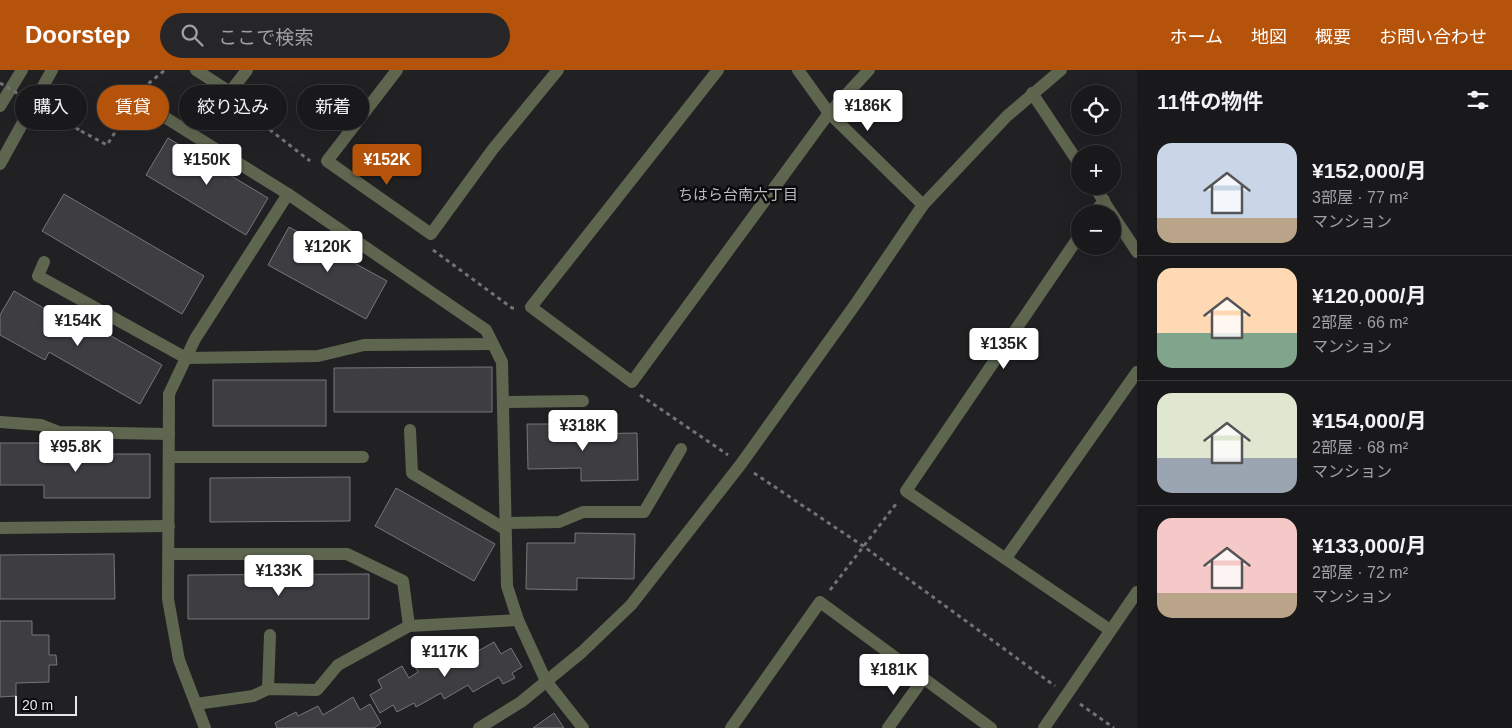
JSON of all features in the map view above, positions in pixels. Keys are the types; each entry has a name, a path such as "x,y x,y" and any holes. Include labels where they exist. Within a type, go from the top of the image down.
{"street":[{"path":"0,106 22,70"},
{"path":"0,164 52,70"},
{"path":"196,70 219,85"},
{"path":"235,85 247,70"},
{"path":"397,70 327,161 431,234 493,149 558,70"},
{"path":"718,70 531,307 632,382 829,113 869,70"},
{"path":"798,70 829,113 923,205"},
{"path":"479,728 521,702 582,652 631,605 741,464 857,302 923,205 1007,116 1061,70"},
{"path":"1032,93 1071,152"},
{"path":"169,120 288,194 486,330 502,362 507,586 518,620 546,681 583,728"},
{"path":"205,728 179,660 168,599 169,394 195,339 288,194"},
{"path":"1100,195 1107,205"},
{"path":"1100,205 1104,200"},
{"path":"1121,228 1137,252"},
{"path":"1071,247 906,490 1110,630"},
{"path":"44,262 38,276 186,358 318,356 364,345 493,344"},
{"path":"1006,558 1137,372"},
{"path":"503,402 583,402"},
{"path":"0,422 41,425 59,432 169,434"},
{"path":"410,430 412,473 506,526 559,522 583,512 644,512 681,449"},
{"path":"169,457 363,457"},
{"path":"0,528 169,526"},
{"path":"169,554 347,554 403,581 409,626"},
{"path":"1044,728 1137,592"},
{"path":"731,728 820,602 991,728"},
{"path":"196,704 253,696 268,689 316,690 338,665 409,626 518,620"},
{"path":"268,689 270,635"},
{"path":"888,728 923,679"}],"path":[{"path":"0,83 108,145 143,88 165,70"},
{"path":"271,130 312,162 327,161"},
{"path":"431,234 427,246 512,308 531,307"},
{"path":"632,382 639,394 863,546 1114,728"},
{"path":"820,602 906,490"}],"building":[{"path":"168,138 268,198 246,235 146,175"},
{"path":"64,194 204,276 182,314 42,231"},
{"path":"289,227 387,281 366,319 268,265"},
{"path":"14,291 66,321 71,313 162,365 140,404 49,352 45,360 0,335 0,315"},
{"path":"492,367 492,412 334,412 334,368"},
{"path":"213,380 326,380 326,426 213,426"},
{"path":"527,424 580,424 581,434 637,433 638,480 581,481 581,468 528,469"},
{"path":"0,443 46,443 46,454 150,454 150,498 44,498 44,485 0,485"},
{"path":"350,477 350,521 210,522 210,478"},
{"path":"396,488 495,544 474,581 375,526"},
{"path":"575,533 635,534 634,579 577,578 577,590 526,589 527,543 575,543"},
{"path":"114,554 115,599 0,599 0,555"},
{"path":"369,574 369,619 188,619 188,575"},
{"path":"0,621 32,621 32,635 49,635 49,655 56,655 57,665 49,665 49,682 16,683 16,696 0,697"},
{"path":"494,642 501,654 511,648 522,667 512,673 515,678 503,684 499,677 473,692 468,685 444,699 441,693 416,707 414,703 397,712 393,705 380,713 370,695 382,688 378,680 402,666 409,678 418,672 416,668 436,656 439,661 459,650 464,659"},
{"path":"353,697 360,710 370,704 381,723 374,728 277,728 275,723 296,712 298,716 318,706 323,715"},
{"path":"554,713 564,728 533,728"}],"district":[{"name":"ちはら台南六丁目","path":"738,195"}]}
